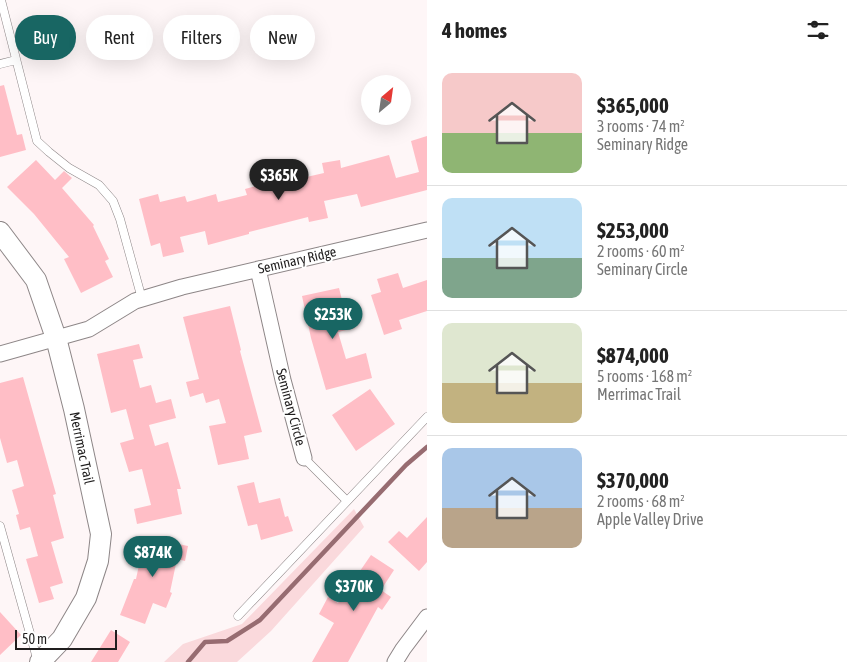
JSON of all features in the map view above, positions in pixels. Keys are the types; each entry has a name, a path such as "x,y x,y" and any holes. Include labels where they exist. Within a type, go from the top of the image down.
{"street":[{"name":"Seminary Ridge","path":"0,354 89,329 135,301 182,287 427,230"},
{"name":"Merrimac Trail","path":"0,232 36,280 56,338 74,409 101,534 98,561 86,598 62,639 39,662"},
{"name":"Seminary Circle","path":"258,270 283,380 304,458"},
{"path":"395,662 402,649 426,621"}],"lane":[{"path":"1,0 15,56"},
{"path":"0,64 16,60 37,141 69,168 98,185 113,201 120,219 142,299"},
{"path":"238,616 427,417"},
{"path":"304,458 347,501"},
{"path":"0,526 39,662"}],"shaded area":[{"path":"354,509 364,527 271,631 237,662 164,662 183,644 242,624"}],"building":[{"path":"4,85 17,135 22,134 26,150 0,157 0,86"},
{"path":"427,136 427,190 361,207 357,194 324,201 328,218 309,222 308,217 208,245 205,231 180,237 184,252 163,257 160,243 151,246 139,199 158,194 160,202 185,196 187,202 216,194 218,202 247,195 245,189 271,182 270,178 287,174 289,181 324,173 322,163 340,160 341,168 389,155 396,178 419,172 411,141"},
{"path":"36,160 55,180 64,171 72,178 62,188 94,225 109,259 105,261 113,277 81,293 64,259 69,257 34,214 7,187"},
{"path":"398,273 403,288 427,280 427,311 399,320 402,329 384,335 371,295 381,292 377,279"},
{"path":"339,288 345,312 351,311 355,328 338,332 346,359 366,353 372,378 326,390 311,338 302,296"},
{"path":"230,306 262,432 244,436 249,459 218,465 209,426 226,423 219,399 206,403 203,393 190,397 186,382 199,379 183,317"},
{"path":"139,344 143,358 133,360 140,388 151,385 156,403 171,399 176,418 149,425 155,446 168,442 181,489 177,489 182,514 137,524 134,509 151,505 142,469 129,472 120,443 134,439 126,409 111,413 97,354"},
{"path":"23,377 56,494 53,495 64,538 51,542 63,583 50,587 54,599 39,603 26,559 38,556 30,527 20,530 16,515 19,514 12,490 24,486 17,460 7,463 0,438 0,383"},
{"path":"370,389 395,424 356,451 332,415"},
{"path":"254,482 259,503 280,498 285,517 288,516 293,531 261,540 257,524 248,526 237,486"},
{"path":"427,517 427,562 419,571 388,542 399,531 407,538"},
{"path":"145,537 188,546 185,561 177,559 170,592 172,593 166,608 153,603 145,624 120,615 134,579 136,579"},
{"path":"371,555 394,570 381,590 391,597 382,610 378,607 348,662 312,662 334,623 319,614 328,597 338,603"},
{"path":"0,612 21,635 0,655"},
{"path":"111,630 130,642 118,662 91,662"}],"waterway":[{"path":"188,662 205,642 227,641 260,620 406,465 427,447"}]}
